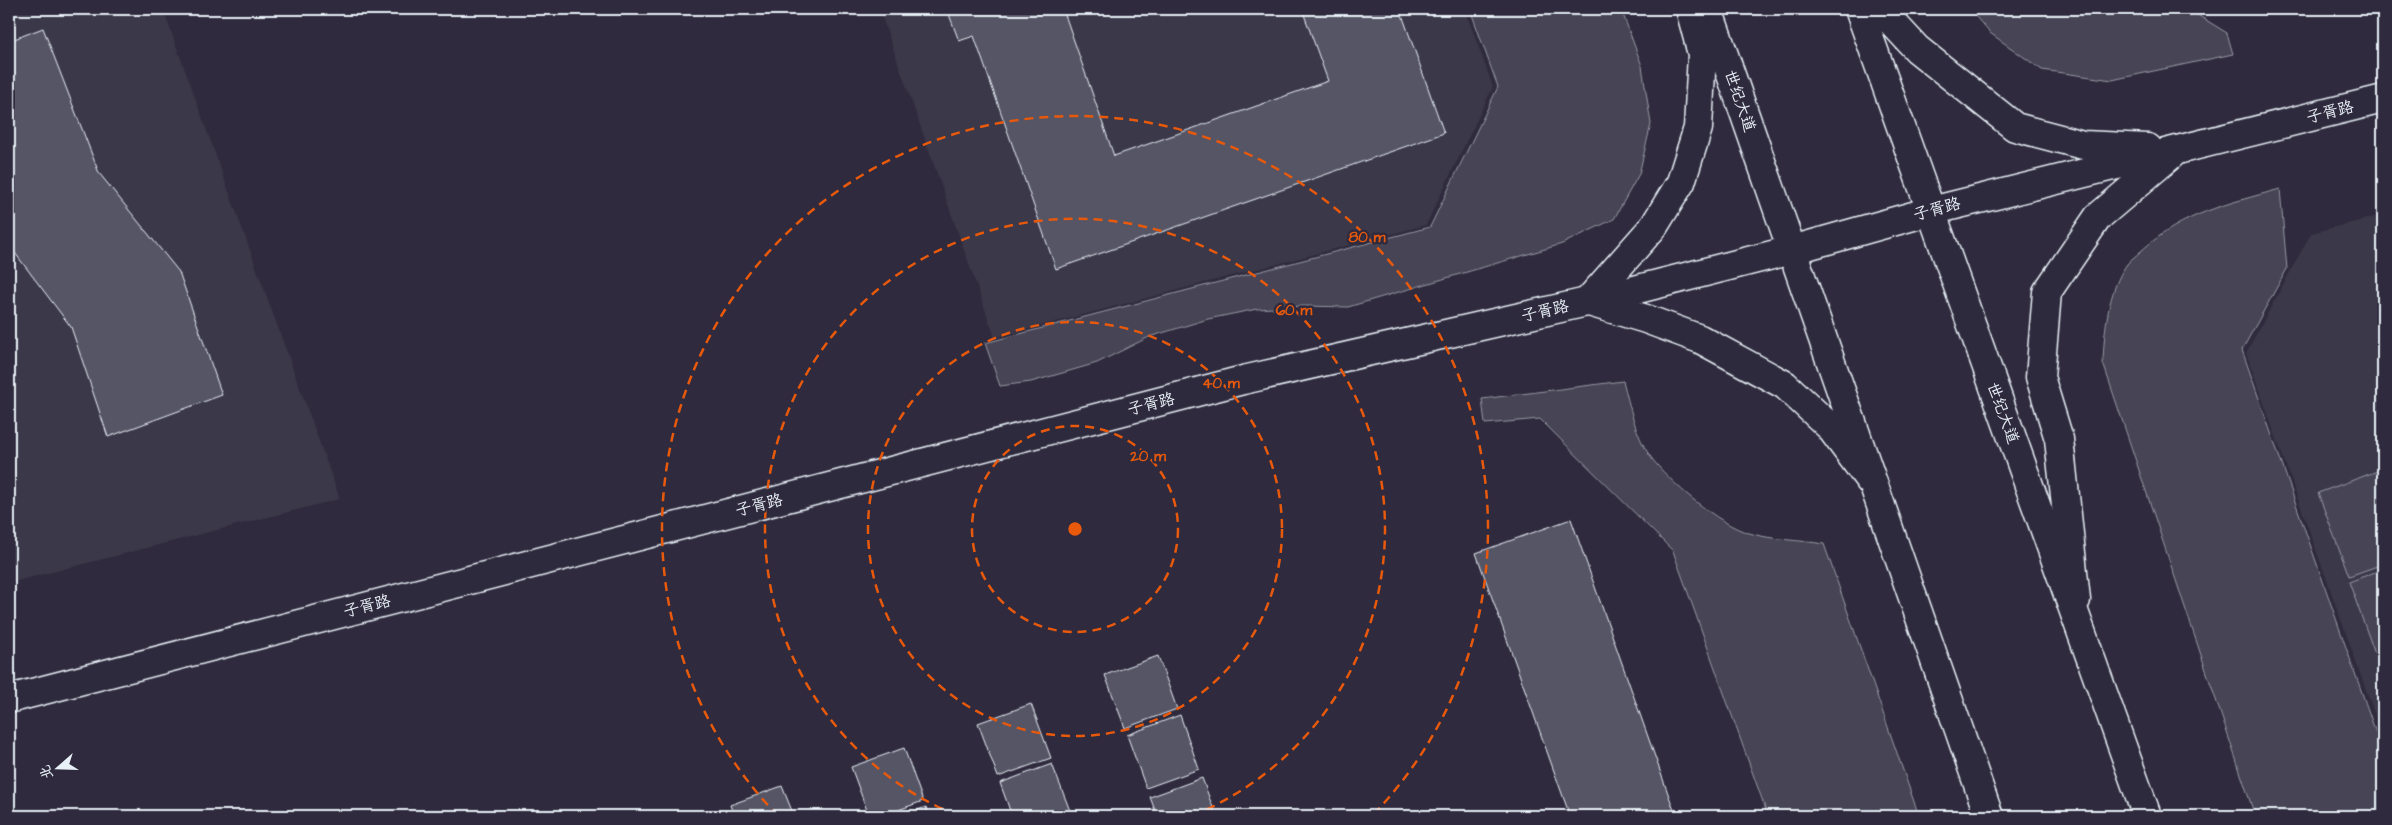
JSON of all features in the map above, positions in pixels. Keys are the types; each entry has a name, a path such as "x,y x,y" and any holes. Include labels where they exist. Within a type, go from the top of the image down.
{"street":[{"path":"1690,9 1702,54 1698,128 1681,182 1654,226 1587,302 1700,339 1785,385 1830,427 1874,486"},
{"name":"世纪大道","path":"1708,9 1988,816"},
{"name":"世纪大道","path":"1859,9 2147,816"},
{"path":"1880,9 1917,49 2015,127 2083,145 2177,150"},
{"name":"子胥路","path":"9,699 1243,380 1587,302 1792,250 1930,211 2383,99"},
{"path":"2080,630 2068,542 2058,438 2040,376 2047,292 2098,217 2177,150"}],"shaded area":[{"path":"9,9 163,9 340,499 9,583"},
{"path":"879,9 1465,9 1493,87 1426,225 995,338"},
{"path":"1470,9 1621,9 1642,66 1651,124 1639,174 1614,219 1562,244 1348,307 1304,306 1257,309 1208,319 1149,337 1097,363 1031,382 1000,386 985,343 1430,227 1498,87"},
{"path":"1969,9 2188,9 2227,33 2233,54 2112,80 2042,70 1990,33"},
{"path":"2280,189 2287,269 2242,350 2383,753 2383,816 2255,816 2103,363 2106,325 2111,299 2115,286 2130,260 2157,238 2189,219 2224,205"},
{"path":"2383,215 2383,738 2246,353 2311,233"},
{"path":"1623,381 1640,439 1645,448 1658,466 1695,501 1723,521 1749,533 1777,539 1824,544 1919,816 1768,816 1673,551 1540,419 1485,424 1482,399"},
{"path":"2383,469 2383,564 2349,576 2318,493"},
{"path":"2383,569 2383,664 2379,665 2349,582"}],"building":[{"path":"947,9 1063,9 1114,156 1328,81 1302,9 1400,9 1444,133 1056,269 974,36 959,41"},
{"path":"43,28 99,173 179,272 222,395 108,437 71,327 9,245 9,41"},
{"path":"1571,519 1676,816 1570,816 1476,553"},
{"path":"1158,656 1177,709 1125,728 1105,675"},
{"path":"1031,704 1051,758 998,777 978,723"},
{"path":"1180,715 1199,769 1146,788 1127,735"},
{"path":"904,748 923,801 882,816 869,816 851,767"},
{"path":"1052,764 1072,816 1012,816 1000,783"},
{"path":"1202,778 1216,816 1157,816 1150,797"},
{"path":"782,786 794,816 734,816 730,805"},
{"path":"926,807 929,816 901,816"}]}
